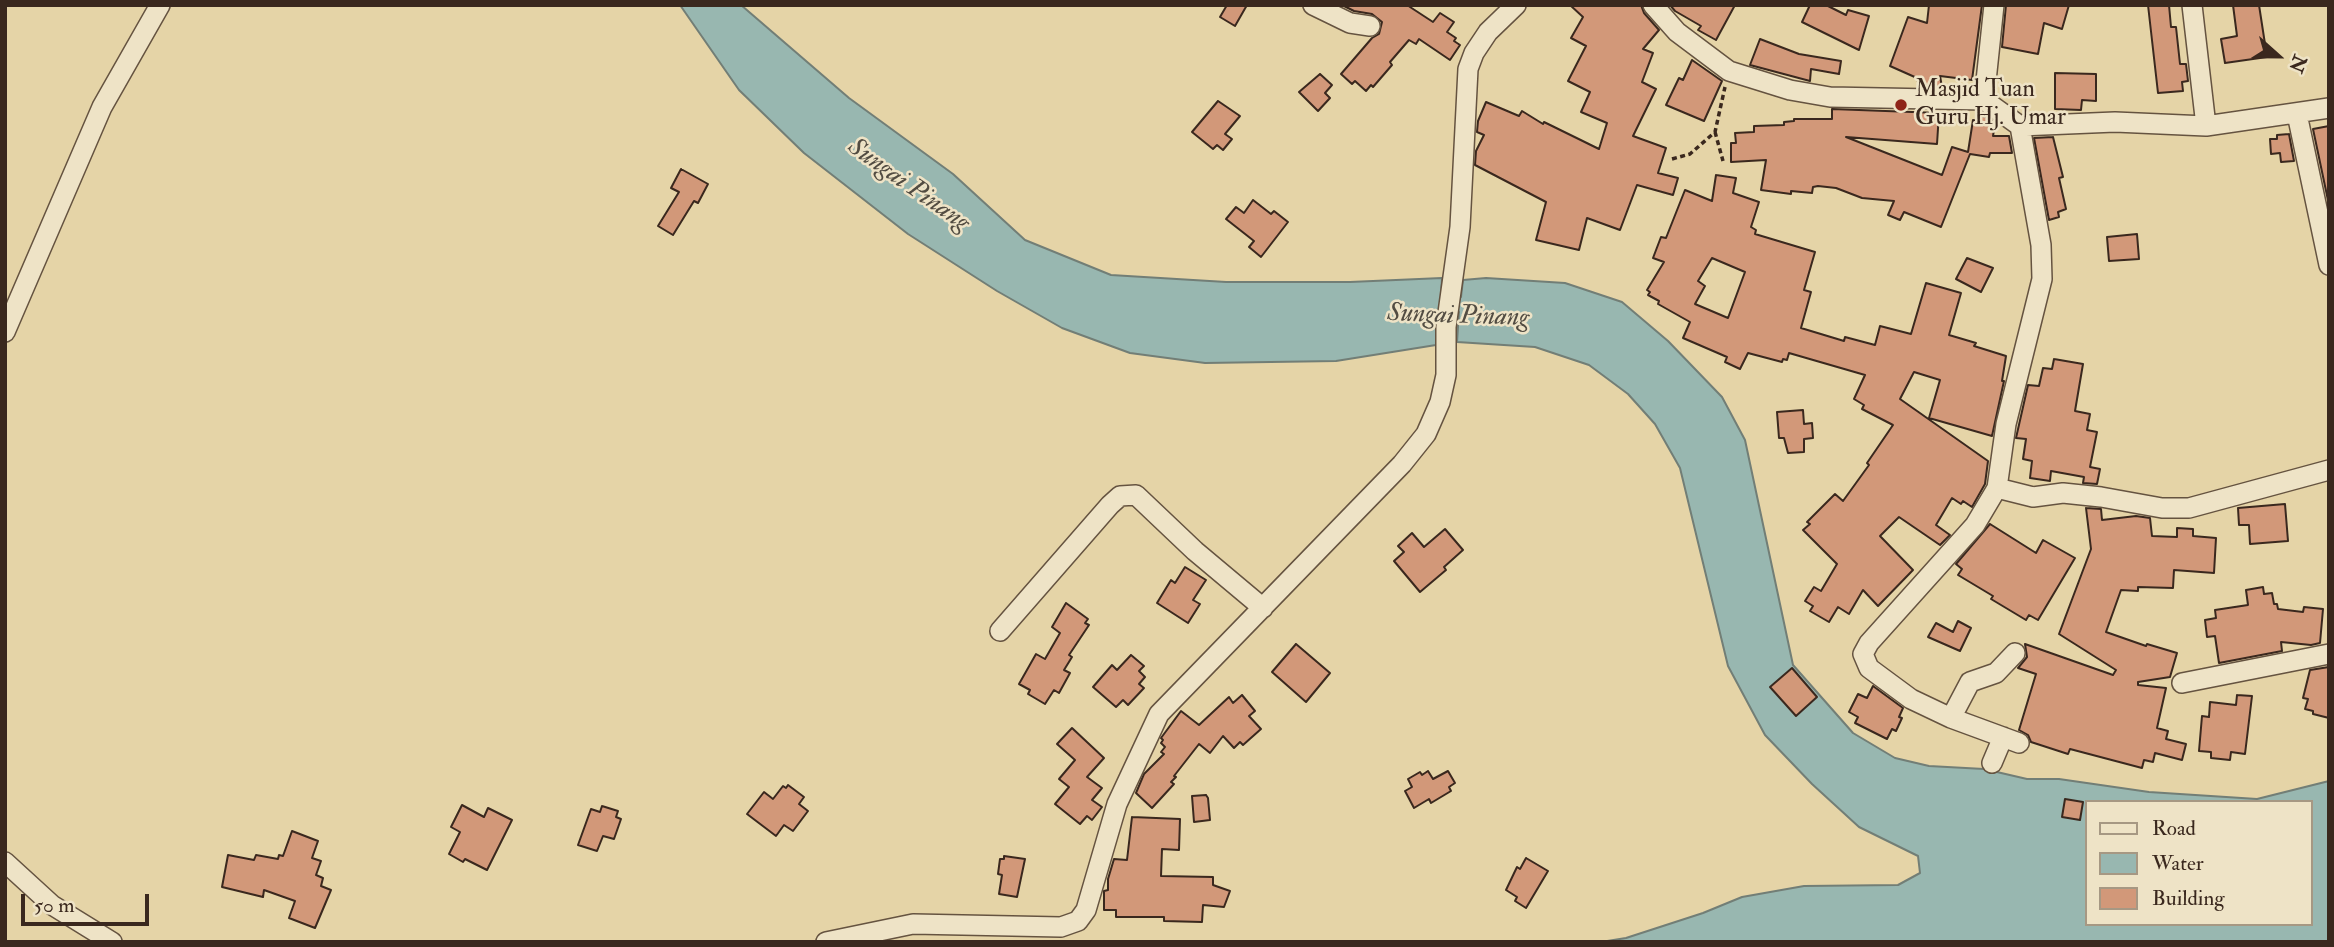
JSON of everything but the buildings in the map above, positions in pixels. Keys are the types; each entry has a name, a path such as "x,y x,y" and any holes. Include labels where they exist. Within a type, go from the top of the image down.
{"street":[{"path":"5,332 102,107 160,5"},
{"path":"1313,5 1350,23 1370,26"},
{"path":"826,942 914,924 1062,927 1078,921 1086,910 1117,804 1159,714 1402,464 1426,434 1440,402 1446,375 1446,327 1460,227 1468,69 1474,53 1488,32 1516,5"},
{"path":"1653,5 1677,32 1729,71 1790,90 1830,97 1984,100 2020,126 2115,122 2206,126 2329,108"},
{"path":"1984,100 1994,5"},
{"path":"2192,5 2206,126"},
{"path":"2297,114 2329,265"},
{"path":"1993,763 2011,740 1951,718 1911,699 1869,668 1863,654 1869,643 1975,525 1997,488 2006,424 2042,279 2041,245 2020,126"},
{"path":"1997,488 2033,497 2063,493 2162,508 2189,508 2329,470"},
{"path":"1000,631 1120,496 1136,495 1195,551 1263,608"},
{"path":"1951,718 1970,681 1996,673 2015,653"},
{"path":"2182,683 2329,654"},
{"path":"5,862 51,905 113,942"}],"path":[{"path":"1723,161 1714,132 1729,71"},
{"path":"1672,159 1690,154 1714,132"}],"water":[{"name":"Sungai Pinang","path":"680,5 741,5 849,98 953,174 1025,240 1111,275 1226,282 1350,282 1442,278 1441,296 1461,297 1463,280 1486,278 1565,283 1622,302 1668,341 1722,397 1745,440 1793,665 1853,733 1895,758 1929,766 1984,769 2027,779 2059,779 2149,792 2257,799 2329,781 2329,942 1601,942 1626,938 1742,897 1804,886 1898,885 1920,873 1918,856 1859,827 1812,784 1765,735 1728,666 1680,468 1655,424 1628,394 1589,365 1535,347 1457,342 1459,312 1440,311 1436,345 1336,361 1205,363 1130,353 1062,328 997,291 908,234 804,153 739,90"}],"place":[{"name":"Masjid Tuan Guru Hj. Umar","path":"1901,105"}]}
